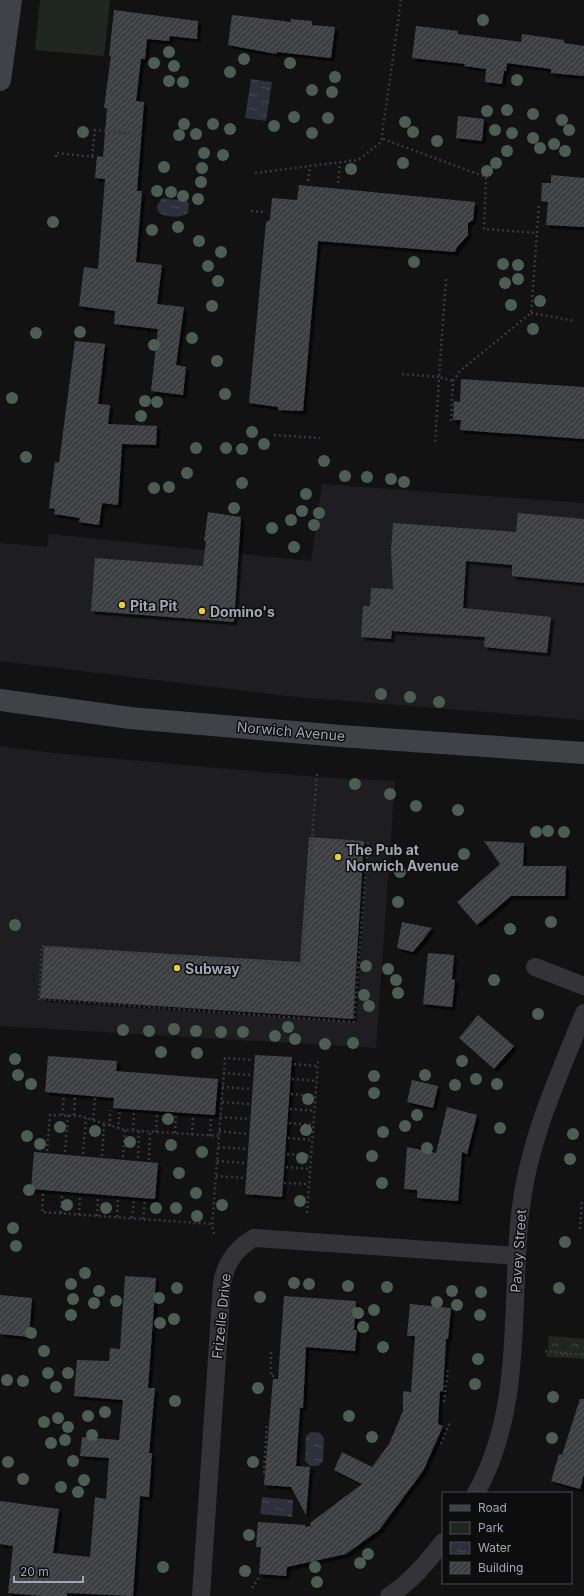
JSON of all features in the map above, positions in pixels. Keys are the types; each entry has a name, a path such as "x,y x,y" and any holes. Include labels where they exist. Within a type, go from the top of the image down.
{"main road":[{"path":"0,80 11,0"},
{"name":"Norwich Avenue","path":"0,700 130,718 340,736 584,753"}],"street":[{"path":"535,967 584,986"},
{"name":"Pavey Street","path":"476,1492 492,1458 506,1412 512,1375 520,1214 531,1150 538,1126 584,1013"},
{"name":"Frizelle Drive","path":"201,1596 222,1283 224,1268 242,1245 254,1238 517,1256"},
{"path":"389,1596 410,1580 425,1565 442,1543"}],"path":[{"path":"255,173 358,160 370,153 383,139 401,0"},
{"path":"56,157 56,152 94,157 95,130 144,135"},
{"path":"383,139 486,177 484,229 537,233"},
{"path":"338,184 340,162"},
{"path":"308,181 310,166"},
{"path":"451,421 453,380 460,371 531,313 539,203"},
{"path":"251,211 266,212"},
{"path":"435,445 446,278"},
{"path":"531,313 575,321"},
{"path":"402,374 439,377 453,380"},
{"path":"274,435 320,438"},
{"path":"317,774 302,965 42,946 39,999 354,1022 368,842"},
{"path":"214,1234 213,1224 224,1058 253,1060"},
{"path":"307,1213 318,1061"},
{"path":"294,1064 318,1066"},
{"path":"223,1073 252,1075"},
{"path":"292,1079 317,1081"},
{"path":"222,1087 251,1090"},
{"path":"291,1094 316,1096"},
{"path":"62,1115 64,1095"},
{"path":"74,1116 75,1096"},
{"path":"93,1120 95,1098"},
{"path":"222,1102 250,1104"},
{"path":"290,1109 315,1111"},
{"path":"110,1110 110,1126"},
{"path":"118,1129 120,1110"},
{"path":"133,1130 134,1112"},
{"path":"156,1132 157,1113"},
{"path":"47,1151 50,1115 68,1115 86,1118 125,1130 219,1136"},
{"path":"65,1152 68,1115"},
{"path":"175,1133 176,1115"},
{"path":"192,1135 193,1116"},
{"path":"210,1136 211,1117"},
{"path":"220,1117 248,1119"},
{"path":"83,1154 86,1118"},
{"path":"289,1123 314,1125"},
{"path":"102,1156 104,1124"},
{"path":"123,1157 125,1130"},
{"path":"138,1158 139,1131"},
{"path":"148,1160 150,1132"},
{"path":"219,1132 247,1134"},
{"path":"288,1138 312,1140"},
{"path":"218,1147 247,1149"},
{"path":"287,1154 311,1156"},
{"path":"217,1161 246,1163"},
{"path":"286,1167 310,1169"},
{"path":"216,1176 244,1178"},
{"path":"284,1183 309,1184"},
{"path":"43,1194 42,1212 213,1224"},
{"path":"61,1213 62,1194"},
{"path":"79,1215 80,1196"},
{"path":"97,1216 98,1197"},
{"path":"117,1217 118,1198"},
{"path":"132,1218 134,1200"},
{"path":"143,1219 145,1200"},
{"path":"580,1229 582,1202"},
{"path":"545,1351 584,1354"},
{"path":"271,1352 271,1376 276,1376"},
{"path":"444,1402 448,1369"},
{"path":"441,1444 450,1422"},
{"path":"264,1472 267,1423"},
{"path":"252,1588 260,1576"}],"shaded area":[{"path":"322,484 584,503 584,720 296,697 0,661 0,543 47,547 49,534 311,561"},
{"path":"0,746 53,753 318,777 395,781 376,1048 0,1026"}],"green space":[{"path":"40,0 110,0 104,56 35,50"},
{"path":"549,1336 584,1339 584,1359 547,1357"}],"water":[{"path":"251,79 272,82 266,121 245,118"},
{"path":"162,198 186,201 189,203 188,213 173,217 161,214 158,212 157,206"},
{"path":"311,1432 320,1433 324,1438 323,1461 318,1466 310,1466 305,1461 306,1436"},
{"path":"262,1497 293,1500 292,1517 260,1514"}],"building":[{"path":"114,10 198,21 197,39 170,36 169,41 147,39 145,59 141,59 136,101 144,102 137,191 142,191 136,262 162,265 157,304 184,307 176,365 186,367 183,395 151,391 158,329 114,324 115,311 79,306 84,267 98,269 105,179 95,178 97,156 103,157 107,108 104,108 111,56 109,56"},
{"path":"232,15 291,22 291,19 312,21 312,25 335,27 331,58 277,52 276,54 228,45"},
{"path":"416,26 458,31 458,34 521,42 522,34 564,40 564,43 584,46 584,76 551,73 551,69 507,63 502,84 485,82 486,69 464,66 465,64 412,58"},
{"path":"458,116 484,119 482,141 456,138"},
{"path":"551,175 584,178 584,227 546,225 548,202 541,201 542,183 551,183"},
{"path":"299,185 475,202 473,220 468,223 468,235 457,247 455,252 318,241 303,411 278,410 278,407 249,403 266,222 270,220 272,198 297,200"},
{"path":"75,341 105,344 98,404 110,405 108,424 157,426 156,445 122,444 118,505 102,503 99,525 79,522 80,518 54,514 55,509 49,508 55,462 59,463"},
{"path":"461,379 584,387 584,439 460,430 461,420 453,420 454,401 460,402"},
{"path":"208,512 241,517 234,622 91,611 95,558 203,566 206,541 204,541"},
{"path":"518,513 584,519 584,583 512,576 512,565 466,561 463,608 551,617 547,653 484,647 485,637 392,631 391,639 361,637 363,606 370,606 371,588 393,589 391,551 393,523 516,532"},
{"path":"309,837 364,841 353,1019 40,998 44,946 300,962"},
{"path":"484,841 524,843 523,866 566,866 565,896 511,896 477,925 457,902 500,864"},
{"path":"402,922 432,928 413,952 397,948"},
{"path":"428,953 454,955 452,979 455,980 452,1007 423,1004"},
{"path":"478,1015 514,1046 494,1069 459,1038"},
{"path":"255,1055 292,1057 282,1197 245,1194"},
{"path":"48,1056 117,1061 116,1071 218,1079 215,1115 113,1108 114,1098 45,1092"},
{"path":"412,1080 438,1086 433,1108 407,1102"},
{"path":"447,1107 477,1115 467,1154 462,1152 458,1201 417,1198 417,1190 404,1189 407,1147 436,1153"},
{"path":"34,1152 158,1163 155,1199 31,1189"},
{"path":"125,1276 156,1278 148,1388 155,1388 149,1453 152,1453 149,1497 140,1496 133,1596 67,1593 67,1596 41,1596 8,1593 13,1546 0,1544 0,1501 59,1509 53,1553 90,1557 95,1497 106,1499 109,1458 80,1456 82,1437 119,1440 123,1400 74,1396 77,1360 109,1361 110,1348 120,1349"},
{"path":"0,1295 32,1298 29,1337 0,1334"},
{"path":"284,1296 356,1301 354,1330 357,1330 355,1351 306,1347 303,1408 300,1408 296,1466 310,1467 306,1515 291,1487 264,1485 273,1379 278,1379"},
{"path":"410,1304 451,1308 448,1339 446,1339 443,1392 440,1391 438,1424 443,1426 423,1471 379,1530 346,1554 287,1567 286,1576 259,1574 261,1547 256,1547 258,1522 305,1525 305,1527 311,1526 310,1523 362,1484 334,1470 342,1452 372,1467 389,1444 403,1411 403,1391 411,1392 415,1336 407,1336"},
{"path":"580,1399 584,1399 584,1474 580,1489 551,1481 559,1454 562,1455"}],"place":[{"name":"Pita Pit","path":"122,605"},
{"name":"Domino's","path":"202,611"},
{"name":"The Pub at Norwich Avenue","path":"338,857"},
{"name":"Subway","path":"177,968"}]}
